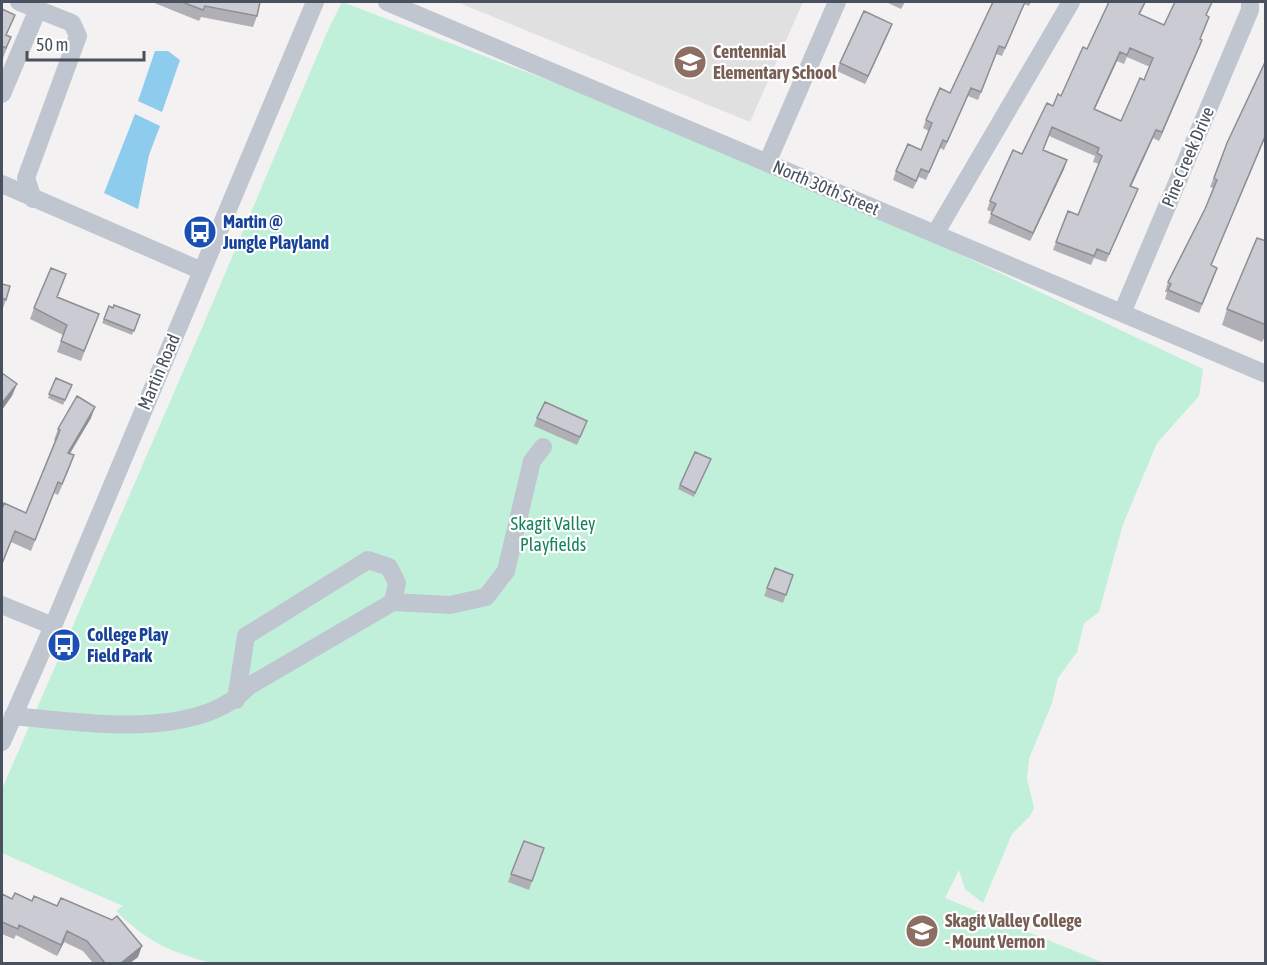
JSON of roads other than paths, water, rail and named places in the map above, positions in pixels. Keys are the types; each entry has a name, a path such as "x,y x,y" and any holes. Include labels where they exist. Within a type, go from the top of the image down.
{"street":[{"path":"19,2 72,23 78,36 26,178 33,199"},
{"name":"Martin Road","path":"2,742 315,2"},
{"name":"North 30th Street","path":"387,2 1266,374"},
{"path":"767,163 837,2"},
{"path":"935,234 1071,2"},
{"name":"Pine Creek Drive","path":"1122,313 1250,10 1251,2"},
{"path":"2,94 38,9"},
{"path":"2,184 202,271"},
{"path":"13,716 124,726 206,715 236,700 249,686 393,602 450,605 486,597 506,571 532,461 543,447"},
{"path":"236,700 246,636 368,560 389,567 397,583 393,602"},
{"path":"2,604 53,626"}],"water":[{"path":"155,51 168,51 180,60 162,112 138,101"},
{"path":"135,114 160,126 149,155 138,209 104,193"}],"place":[{"name":"Centennial Elementary School","path":"690,62"},
{"name":"Martin @ Jungle Playland","path":"200,232"},
{"name":"College Play Field Park","path":"64,645"},
{"name":"Skagit Valley College - Mount Vernon","path":"922,931"}],"park label":[{"name":"Skagit Valley Playfields","path":"553,534"}]}
